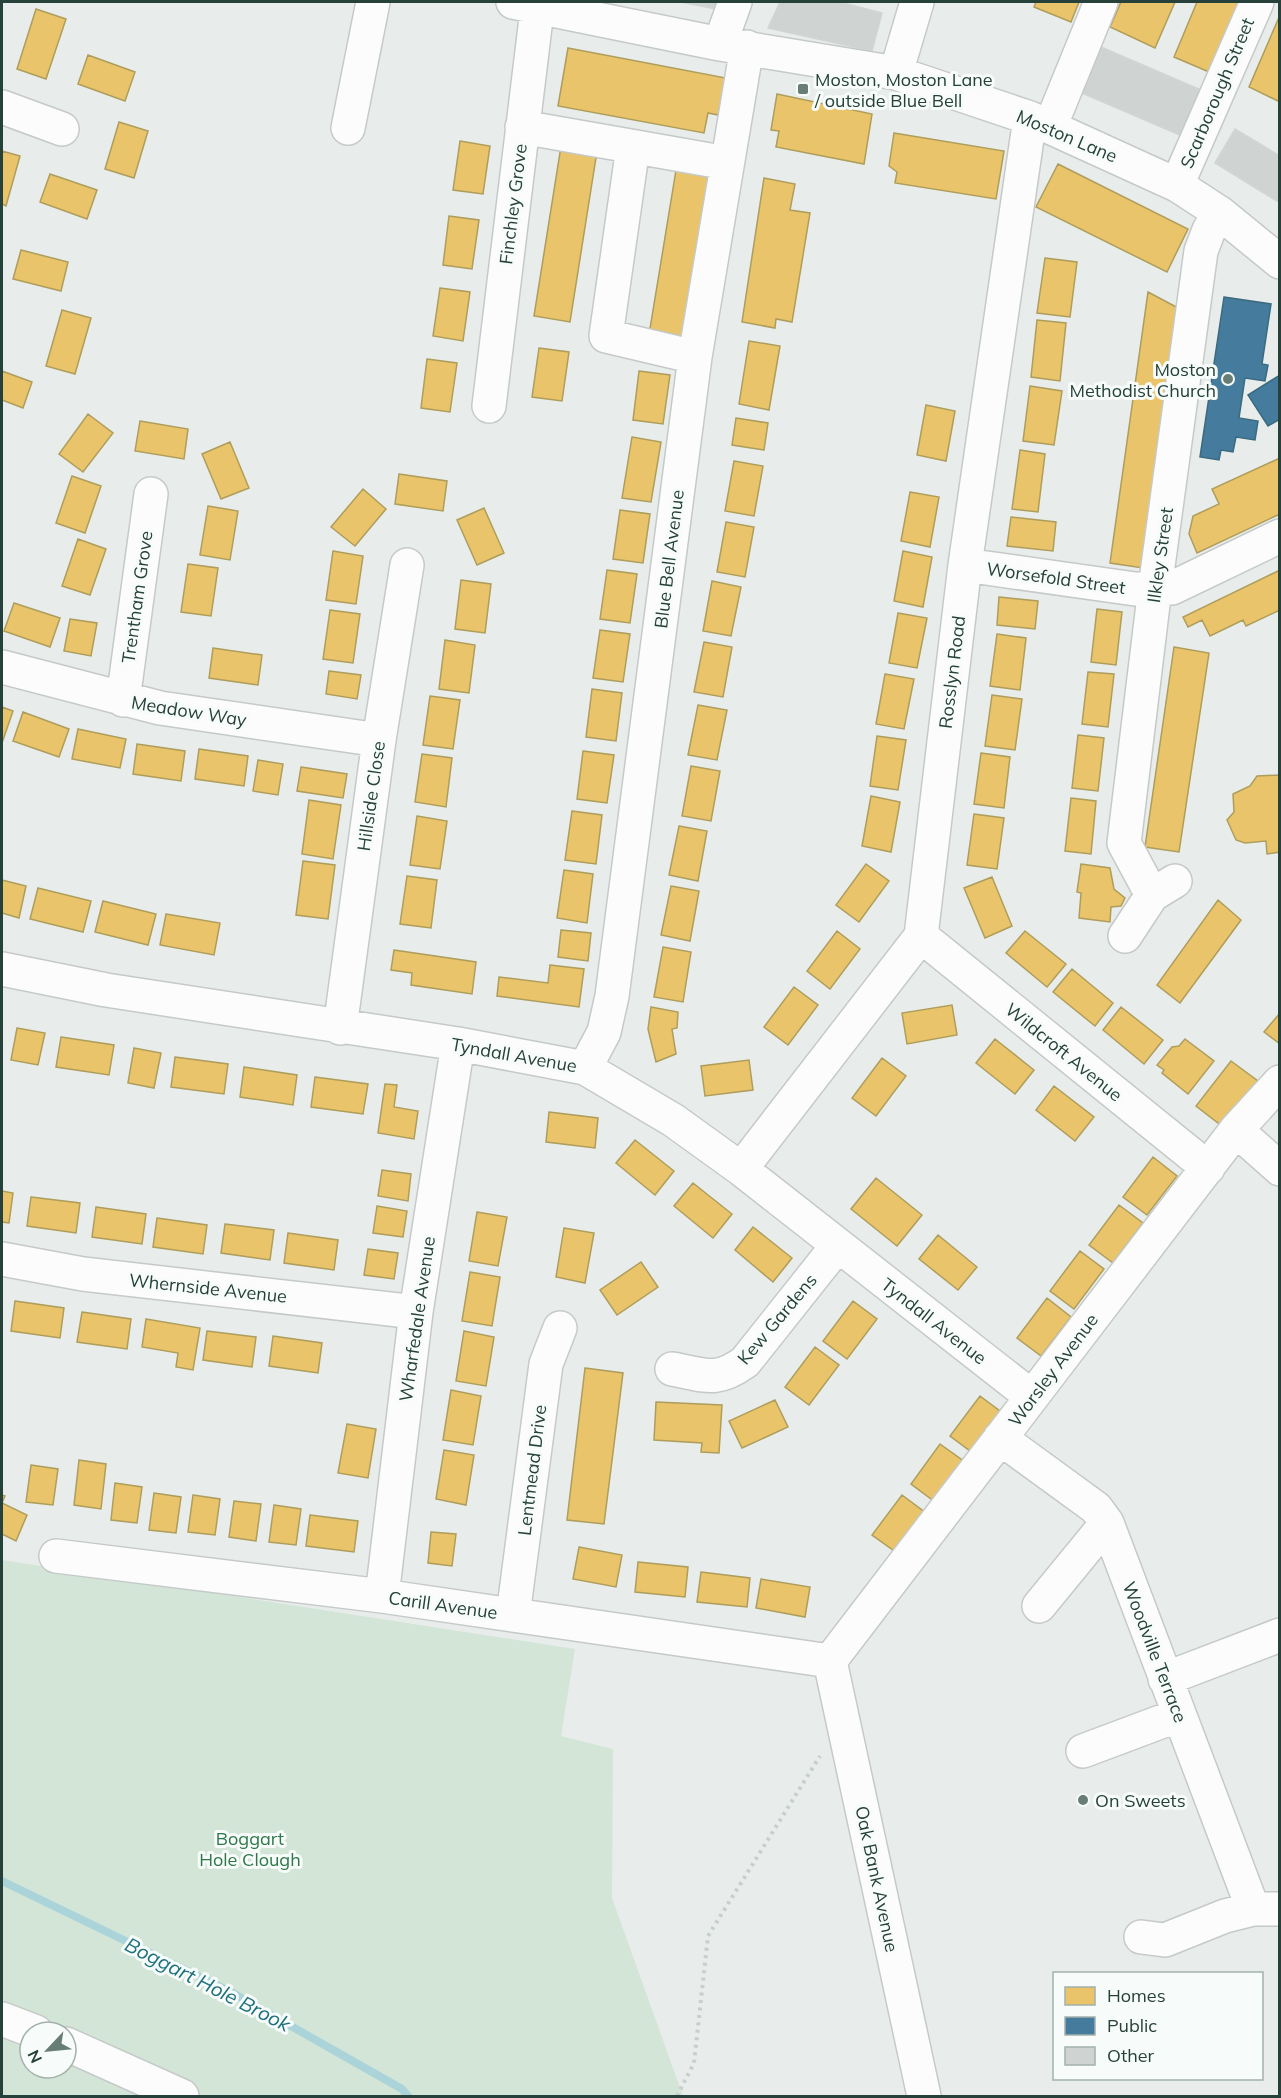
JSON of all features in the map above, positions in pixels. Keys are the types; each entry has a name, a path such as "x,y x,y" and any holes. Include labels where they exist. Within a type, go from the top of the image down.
{"street":[{"path":"348,128 373,2"},
{"name":"Blue Bell Avenue","path":"585,1068 604,1032 612,996 695,357 728,163 735,2"},
{"path":"896,74 917,2"},
{"name":"Rosslyn Road","path":"921,936 965,565 1040,122 1101,2"},
{"name":"Scarborough Street","path":"1177,185 1257,2"},
{"name":"Moston Lane","path":"529,3 733,45 896,74 1040,122 1177,185 1220,213 1280,262"},
{"name":"Finchley Grove","path":"489,406 522,127 529,3"},
{"path":"2,108 62,129"},
{"path":"522,127 728,163"},
{"path":"633,147 606,336 695,357"},
{"name":"Ilkley Street","path":"1125,936 1164,888 1124,843 1155,588 1201,251 1209,230 1220,213"},
{"name":"Trentham Grove","path":"123,700 152,494"},
{"name":"Worsefold Street","path":"965,565 1135,589 1172,588 1280,536"},
{"name":"Hillside Close","path":"340,1028 379,740 407,565"},
{"name":"Meadow Way","path":"2,667 160,708 379,740"},
{"path":"741,1169 921,936"},
{"name":"Wildcroft Avenue","path":"921,936 1208,1168"},
{"name":"Tyndall Avenue","path":"2,969 106,990 340,1028 458,1044 585,1068 673,1120 741,1169 1032,1397"},
{"name":"Wharfedale Avenue","path":"382,1596 416,1312 458,1044"},
{"name":"Worsley Avenue","path":"830,1661 1236,1130 1280,1082"},
{"path":"1236,1130 1280,1169"},
{"name":"Kew Gardens","path":"672,1369 719,1376 727,1375 745,1362 838,1245"},
{"name":"Whernside Avenue","path":"2,1259 83,1274 416,1312"},
{"name":"Lentmead Drive","path":"513,1615 546,1364 560,1328"},
{"name":"Woodville Terrace","path":"1000,1438 1096,1508 1107,1523 1179,1715 1266,1909"},
{"path":"1039,1606 1107,1523"},
{"name":"Carill Avenue","path":"56,1556 382,1596 830,1661"},
{"path":"1166,1679 1280,1635"},
{"name":"Oak Bank Avenue","path":"830,1661 924,2097"},
{"path":"1083,1751 1179,1715"},
{"path":"1141,1937 1165,1940 1225,1916 1266,1909"},
{"path":"2,2019 18,2025"},
{"path":"78,2049 182,2097"}],"path":[{"path":"677,2097 694,2063 708,1936 842,1719"}],"green space":[{"name":"Boggart Hole Clough","path":"2,1560 575,1649 561,1736 613,1749 612,1898 683,2096 2,2096"}],"building: Homes":[{"path":"1036,2 1079,2 1071,22 1034,7"},
{"path":"1121,2 1175,2 1155,48 1110,27"},
{"path":"1197,2 1239,2 1209,72 1174,57"},
{"path":"36,9 66,19 46,79 17,69"},
{"path":"1280,15 1280,102 1249,87"},
{"path":"568,48 726,78 718,115 708,113 704,133 558,106"},
{"path":"88,55 135,72 125,101 78,84"},
{"path":"777,94 872,114 864,164 776,147 779,131 771,130"},
{"path":"119,122 148,131 134,178 105,169"},
{"path":"894,133 1004,151 996,199 895,183 897,172 889,166"},
{"path":"562,140 598,145 570,322 534,316"},
{"path":"460,141 490,146 483,194 453,190"},
{"path":"2,151 20,156 6,206 2,204"},
{"path":"677,164 713,170 685,347 648,341"},
{"path":"1058,164 1188,229 1167,272 1036,207"},
{"path":"50,174 97,190 87,219 40,202"},
{"path":"764,178 795,184 790,210 810,213 792,322 776,319 775,328 742,322"},
{"path":"449,216 479,220 472,269 443,265"},
{"path":"21,250 68,262 61,291 13,279"},
{"path":"1045,258 1077,262 1070,317 1037,313"},
{"path":"440,288 470,292 463,341 433,336"},
{"path":"1148,292 1180,309 1143,568 1110,563"},
{"path":"62,310 91,318 75,374 46,366"},
{"path":"1037,320 1066,323 1060,381 1031,377"},
{"path":"749,341 780,346 769,410 739,404"},
{"path":"539,348 569,352 562,401 532,397"},
{"path":"427,359 457,363 450,412 421,408"},
{"path":"2,371 32,382 23,408 2,400"},
{"path":"639,371 670,375 663,424 633,420"},
{"path":"1030,386 1062,391 1054,445 1023,441"},
{"path":"926,405 955,411 946,461 917,455"},
{"path":"88,414 113,433 83,472 59,454"},
{"path":"736,418 768,423 764,450 732,445"},
{"path":"140,421 188,429 184,459 135,451"},
{"path":"632,437 661,442 651,502 622,498"},
{"path":"230,442 249,488 221,499 202,454"},
{"path":"1020,450 1045,454 1038,512 1012,509"},
{"path":"1280,458 1280,514 1197,553 1189,534 1193,516 1219,504 1212,489"},
{"path":"734,461 763,466 754,516 725,511"},
{"path":"399,474 447,481 443,511 395,504"},
{"path":"72,476 101,486 85,533 56,523"},
{"path":"363,489 386,509 355,546 331,527"},
{"path":"910,492 939,497 930,547 901,541"},
{"path":"208,506 238,511 230,560 200,555"},
{"path":"484,508 504,553 477,565 457,520"},
{"path":"620,510 650,514 643,563 613,559"},
{"path":"1011,517 1056,522 1053,551 1007,546"},
{"path":"726,522 754,527 745,577 717,572"},
{"path":"78,539 106,549 90,595 62,586"},
{"path":"333,551 363,556 356,604 326,600"},
{"path":"903,551 932,557 923,607 894,601"},
{"path":"188,564 218,568 211,616 181,612"},
{"path":"607,570 637,574 630,623 600,619"},
{"path":"1280,570 1280,610 1246,626 1243,620 1210,636 1202,620 1188,627 1183,617"},
{"path":"461,580 491,584 485,633 455,629"},
{"path":"712,581 741,587 731,636 703,631"},
{"path":"999,597 1038,601 1035,629 997,625"},
{"path":"14,603 60,618 50,647 4,631"},
{"path":"1097,609 1122,612 1116,665 1091,662"},
{"path":"330,610 360,614 353,663 323,659"},
{"path":"898,613 927,618 917,668 889,663"},
{"path":"70,619 97,623 91,656 64,651"},
{"path":"600,630 630,634 623,682 593,678"},
{"path":"997,634 1026,638 1020,690 990,686"},
{"path":"445,640 475,645 469,693 439,689"},
{"path":"704,642 732,647 723,697 694,692"},
{"path":"1174,647 1209,653 1179,852 1145,847"},
{"path":"213,648 262,655 258,685 209,678"},
{"path":"329,671 361,675 357,699 326,694"},
{"path":"1088,672 1114,674 1108,727 1082,724"},
{"path":"885,674 914,679 904,729 876,724"},
{"path":"592,689 622,693 616,741 586,737"},
{"path":"992,695 1022,699 1015,750 985,746"},
{"path":"430,696 460,700 453,749 423,745"},
{"path":"698,705 727,710 717,760 688,755"},
{"path":"2,707 13,711 3,740 2,739"},
{"path":"23,712 69,729 59,757 13,741"},
{"path":"78,729 126,739 120,768 72,759"},
{"path":"1078,735 1104,738 1098,791 1072,788"},
{"path":"877,736 906,740 898,790 870,786"},
{"path":"137,744 185,751 181,781 133,774"},
{"path":"199,749 248,756 244,786 195,779"},
{"path":"583,751 614,755 607,803 577,799"},
{"path":"981,753 1010,757 1004,808 974,804"},
{"path":"422,754 452,758 446,807 415,802"},
{"path":"258,760 283,764 278,795 253,791"},
{"path":"691,766 720,771 711,821 682,816"},
{"path":"301,767 347,774 343,798 297,791"},
{"path":"1280,775 1280,852 1267,854 1266,841 1245,843 1236,840 1227,820 1234,812 1233,794 1250,786 1257,776"},
{"path":"871,796 900,802 891,852 862,846"},
{"path":"1071,798 1096,801 1091,854 1065,851"},
{"path":"309,800 341,805 333,859 302,854"},
{"path":"572,811 602,815 596,864 565,860"},
{"path":"974,814 1004,818 997,869 967,865"},
{"path":"417,816 447,821 440,869 410,865"},
{"path":"679,826 707,831 698,881 669,875"},
{"path":"303,861 335,865 328,919 296,915"},
{"path":"866,864 889,881 859,922 836,905"},
{"path":"1081,864 1110,868 1114,889 1125,898 1121,906 1111,907 1110,922 1079,918 1081,893 1077,892"},
{"path":"564,870 593,874 587,923 557,918"},
{"path":"407,876 437,880 431,928 400,924"},
{"path":"992,877 1012,926 985,938 964,888"},
{"path":"2,880 26,886 19,918 2,913"},
{"path":"671,886 699,891 690,941 661,935"},
{"path":"38,888 91,901 83,932 30,919"},
{"path":"1218,900 1241,920 1180,1003 1157,985"},
{"path":"103,901 156,914 148,945 95,932"},
{"path":"166,914 220,923 214,955 160,945"},
{"path":"561,930 591,933 588,961 558,957"},
{"path":"837,931 860,949 830,989 807,971"},
{"path":"1025,931 1066,964 1047,987 1006,953"},
{"path":"663,947 691,952 683,1002 654,997"},
{"path":"394,950 476,962 472,994 411,985 412,973 391,970"},
{"path":"550,965 584,969 579,1007 497,996 499,977 548,983"},
{"path":"1072,969 1113,1003 1095,1026 1053,992"},
{"path":"794,987 818,1005 788,1045 764,1027"},
{"path":"952,1005 957,1035 907,1044 902,1013"},
{"path":"651,1007 678,1012 677,1028 672,1029 676,1054 656,1062 648,1029"},
{"path":"1121,1007 1163,1040 1144,1064 1103,1030"},
{"path":"1280,1013 1280,1044 1264,1032"},
{"path":"17,1028 45,1033 38,1065 11,1060"},
{"path":"61,1037 114,1045 109,1075 56,1067"},
{"path":"995,1039 1034,1070 1015,1094 976,1063"},
{"path":"1185,1039 1214,1061 1188,1094 1162,1073 1164,1070 1157,1065 1172,1047 1179,1046"},
{"path":"134,1048 161,1053 154,1088 128,1083"},
{"path":"175,1057 228,1064 224,1094 171,1087"},
{"path":"882,1058 906,1076 876,1116 852,1098"},
{"path":"749,1060 753,1090 705,1096 701,1066"},
{"path":"1231,1061 1262,1084 1227,1130 1196,1106"},
{"path":"244,1067 297,1075 293,1105 240,1097"},
{"path":"315,1077 368,1084 363,1114 311,1107"},
{"path":"385,1084 397,1085 394,1107 418,1111 414,1139 378,1133"},
{"path":"1054,1086 1094,1117 1075,1141 1036,1110"},
{"path":"549,1112 598,1118 595,1148 546,1142"},
{"path":"635,1140 674,1171 655,1195 616,1163"},
{"path":"1153,1157 1177,1176 1147,1215 1123,1197"},
{"path":"382,1170 411,1174 408,1201 378,1196"},
{"path":"876,1178 922,1215 897,1246 851,1209"},
{"path":"693,1183 732,1214 713,1238 674,1206"},
{"path":"2,1191 13,1193 9,1223 2,1222"},
{"path":"31,1197 80,1203 76,1233 27,1226"},
{"path":"1119,1205 1143,1223 1113,1263 1089,1245"},
{"path":"377,1206 407,1211 403,1237 373,1233"},
{"path":"96,1207 146,1214 142,1244 92,1237"},
{"path":"477,1212 507,1217 498,1266 469,1261"},
{"path":"157,1218 207,1225 203,1254 153,1247"},
{"path":"225,1224 274,1230 270,1260 221,1253"},
{"path":"753,1227 792,1258 773,1282 735,1250"},
{"path":"564,1228 594,1233 585,1283 556,1277"},
{"path":"288,1233 338,1240 334,1270 284,1263"},
{"path":"938,1235 977,1267 958,1290 919,1259"},
{"path":"368,1249 398,1253 394,1279 364,1275"},
{"path":"1080,1251 1104,1269 1074,1309 1050,1291"},
{"path":"641,1262 658,1287 617,1315 600,1290"},
{"path":"470,1272 500,1277 492,1326 462,1321"},
{"path":"1047,1298 1071,1317 1041,1356 1017,1338"},
{"path":"15,1301 64,1308 60,1338 11,1331"},
{"path":"853,1301 877,1319 847,1359 823,1341"},
{"path":"82,1312 131,1319 127,1349 77,1342"},
{"path":"146,1319 200,1328 193,1370 176,1367 178,1353 142,1347"},
{"path":"207,1331 256,1337 252,1367 203,1360"},
{"path":"464,1331 494,1337 486,1386 456,1381"},
{"path":"273,1336 322,1343 318,1373 269,1366"},
{"path":"815,1347 839,1365 809,1405 785,1387"},
{"path":"585,1368 623,1373 604,1524 567,1520"},
{"path":"451,1390 481,1396 473,1445 443,1440"},
{"path":"980,1396 1004,1414 974,1454 950,1436"},
{"path":"775,1400 788,1427 742,1448 729,1421"},
{"path":"656,1402 722,1405 719,1453 701,1452 702,1443 654,1440"},
{"path":"347,1424 376,1429 368,1478 338,1473"},
{"path":"940,1444 965,1462 935,1502 911,1484"},
{"path":"444,1450 474,1455 466,1505 436,1499"},
{"path":"79,1460 106,1464 101,1509 74,1505"},
{"path":"31,1465 58,1469 53,1505 26,1502"},
{"path":"115,1483 142,1487 137,1523 111,1520"},
{"path":"154,1493 181,1497 176,1533 149,1530"},
{"path":"193,1495 220,1499 215,1535 188,1532"},
{"path":"902,1495 926,1513 897,1553 872,1535"},
{"path":"234,1501 261,1504 256,1541 229,1537"},
{"path":"2,1503 27,1515 16,1541 2,1534"},
{"path":"274,1505 301,1509 296,1545 269,1542"},
{"path":"310,1515 358,1521 354,1552 306,1546"},
{"path":"431,1532 456,1534 452,1566 428,1563"},
{"path":"579,1547 622,1555 616,1587 573,1579"},
{"path":"638,1562 688,1567 685,1597 635,1592"},
{"path":"701,1572 750,1578 747,1607 697,1602"},
{"path":"761,1579 810,1587 805,1617 756,1608"}],"building: Public":[{"name":"Moston Methodist Church","path":"1224,297 1271,304 1262,364 1268,365 1265,381 1245,378 1239,418 1258,421 1255,440 1236,437 1233,452 1221,450 1219,460 1200,457"},
{"path":"1280,375 1280,419 1268,426 1248,395"}],"building: Other":[{"path":"681,2 728,2 726,11"},
{"path":"780,2 840,2 882,13 872,51 768,28"},
{"path":"1101,47 1201,90 1182,136 1082,93"},
{"path":"1235,129 1280,156 1280,203 1215,163"}],"waterway":[{"name":"Boggart Hole Brook","path":"2,1881 231,1992 402,2089 408,2096"}],"place":[{"name":"Moston, Moston Lane / outside Blue Bell","path":"803,89"},
{"name":"Moston Methodist Church","path":"1228,379"},
{"name":"On Sweets","path":"1083,1800"}]}
